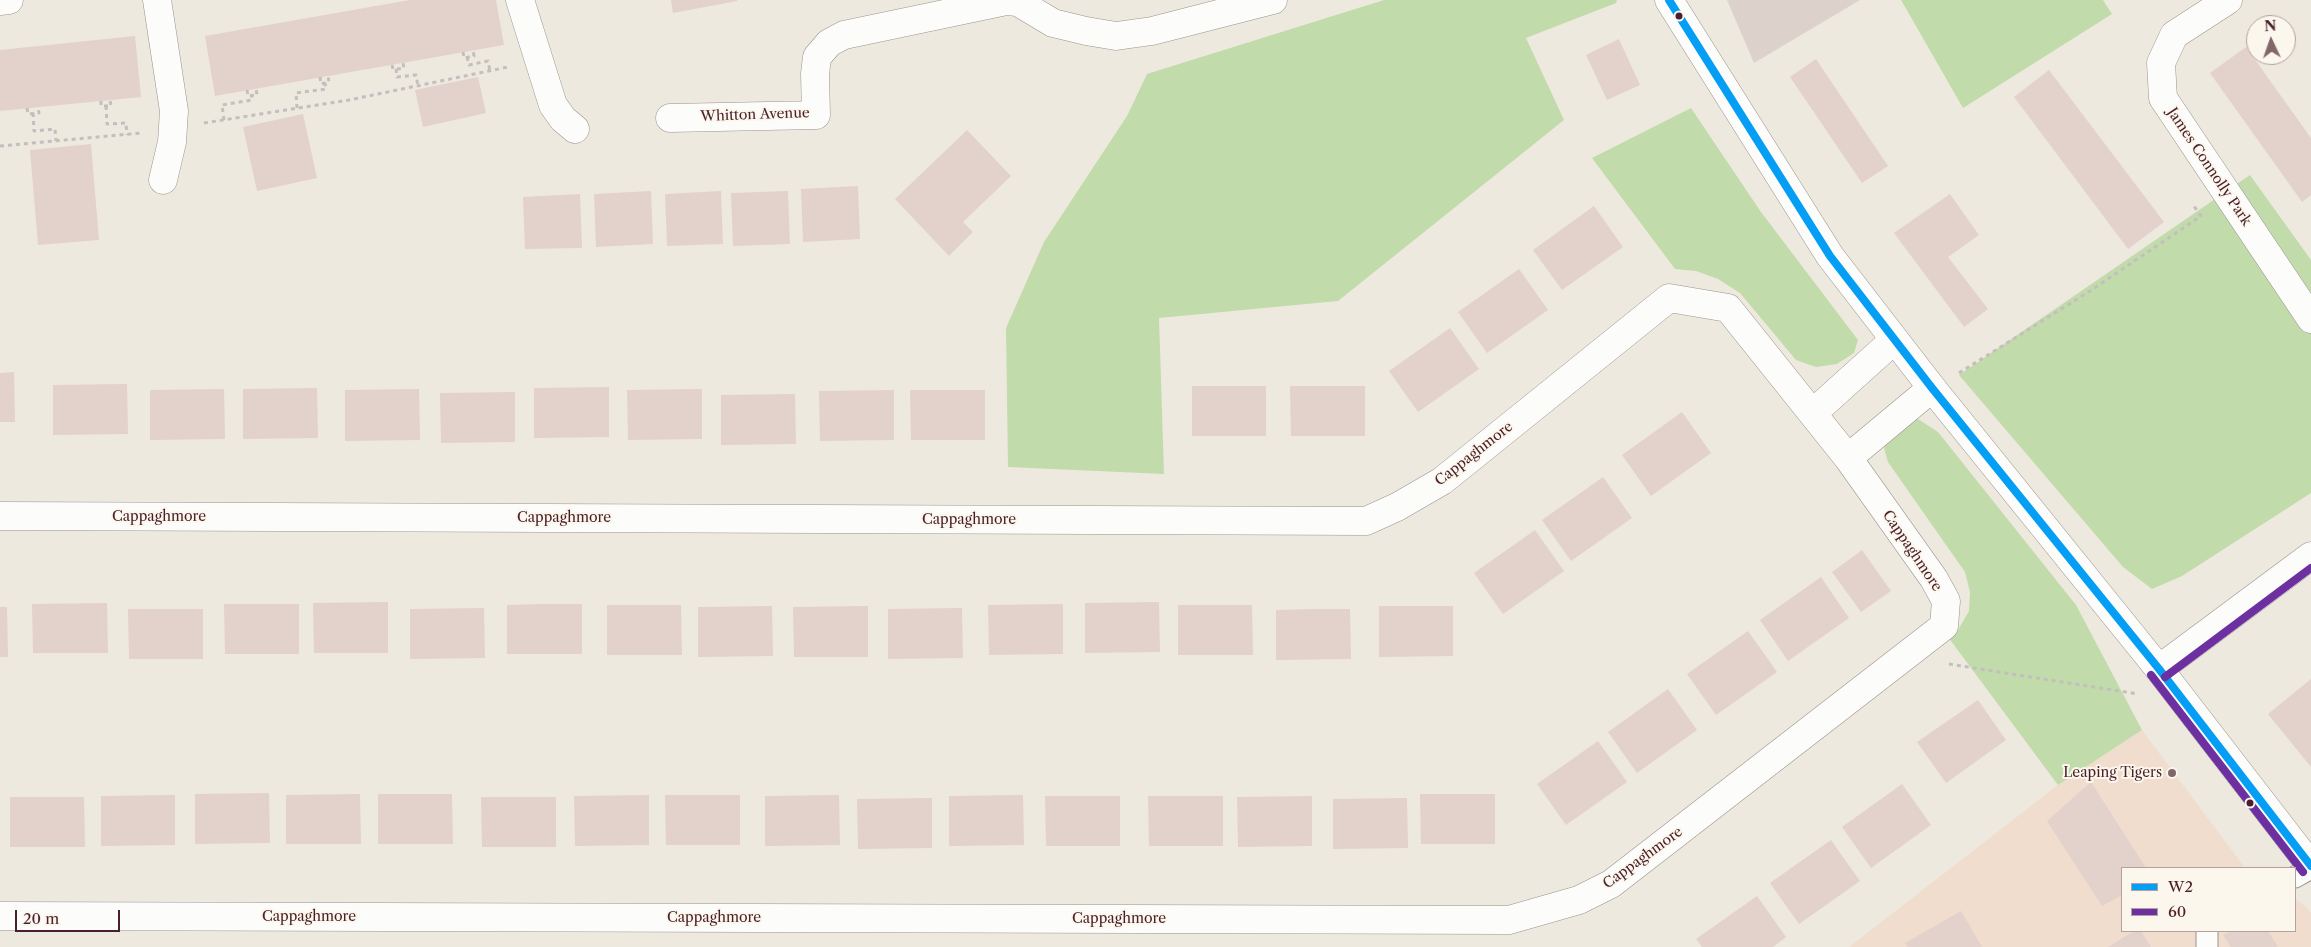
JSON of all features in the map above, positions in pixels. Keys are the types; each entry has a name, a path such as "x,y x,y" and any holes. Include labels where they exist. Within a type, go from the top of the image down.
{"street":[{"path":"0,1 9,0"},
{"path":"157,0 174,111 173,129 163,180"},
{"path":"520,0 553,105 563,119 575,128"},
{"name":"Whitton Avenue","path":"670,118 816,115 814,74 817,57 829,43 844,35 1006,1 1018,2 1053,22 1086,31 1116,36 1152,31 1273,0"},
{"path":"1669,0 1830,256 1894,340 1942,382 2311,867"},
{"name":"James Connolly Park","path":"2228,0 2174,35 2161,64 2163,98 2311,319"},
{"name":"Cappaghmore","path":"0,516 1366,521 1397,507 1442,482 1668,298 1728,308 1848,458 1934,579 1946,601 1944,626 1611,884 1579,900 1509,920 0,916"},
{"path":"1813,412 1894,340"},
{"path":"1848,458 1942,382"},
{"path":"2159,669 2311,556"}],"lane":[{"path":"2296,876 2311,867"},
{"path":"2207,932 2207,947"}],"path":[{"path":"463,52 464,58 474,56 473,50"},
{"path":"467,57 468,65 488,62 490,71"},
{"path":"0,146 128,135 173,129 418,86 539,61"},
{"path":"396,69 404,68 403,63"},
{"path":"392,65 393,69 396,69 397,77 416,74 418,86"},
{"path":"320,77 321,84 329,82 328,76"},
{"path":"297,108 296,93 326,89 325,83"},
{"path":"247,90 248,96 257,94 256,89"},
{"path":"224,120 222,104 252,100 252,95"},
{"path":"100,101 101,106 111,106 110,100"},
{"path":"106,106 107,124 126,123 128,135"},
{"path":"27,108 28,114 39,113 38,107"},
{"path":"32,113 34,131 55,129 56,141"},
{"path":"1942,382 2090,291 2201,216 2193,205"},
{"path":"1948,664 2145,695"}],"shaded area":[{"path":"1727,0 1860,0 1754,63"},
{"path":"2142,730 2244,867 2121,867 2121,932 2296,932 2296,900 2311,913 2311,947 1849,947 2058,785"}],"green space":[{"path":"1384,0 1617,0 1616,3 1526,38 1564,120 1338,301 1159,318 1164,474 1008,467 1006,328 1044,242 1127,116 1147,74"},
{"path":"1901,0 2103,0 2112,14 1963,108"},
{"path":"1691,108 1761,212 1858,340 1854,353 1837,364 1816,367 1796,360 1740,293 1718,279 1696,271 1675,269 1592,158"},
{"path":"2250,175 2311,260 2311,493 2182,576 2152,589 2123,567 1959,375"},
{"path":"1918,419 1938,432 2076,605 2142,730 2058,785 1948,637 1958,630 1969,611 1970,592 1965,572 1888,462 1884,448 1888,434 1901,424"}],"building":[{"path":"410,0 496,0 504,45 215,96 205,36"},
{"path":"671,0 737,0 737,1 673,13"},
{"path":"135,36 141,97 0,111 0,50"},
{"path":"1619,39 1640,85 1607,100 1586,55"},
{"path":"2246,47 2246,65 2259,65 2311,138 2311,195 2302,202 2210,73"},
{"path":"1816,59 1888,166 1862,183 1790,77"},
{"path":"2049,70 2164,222 2128,249 2014,97"},
{"path":"478,77 486,113 423,127 415,90"},
{"path":"303,114 317,178 257,191 243,127"},
{"path":"967,130 1011,176 963,222 973,232 949,256 895,199"},
{"path":"91,144 99,240 38,245 30,150"},
{"path":"858,186 860,239 803,242 801,189"},
{"path":"651,191 653,244 596,247 594,194"},
{"path":"721,191 723,244 667,246 665,194"},
{"path":"788,191 790,244 733,246 731,193"},
{"path":"580,194 582,248 525,249 523,197"},
{"path":"1950,194 1979,235 1948,257 1988,309 1964,327 1894,233"},
{"path":"1594,206 1623,247 1562,290 1533,250"},
{"path":"1519,269 1548,310 1487,353 1458,312"},
{"path":"1450,328 1479,369 1418,412 1389,371"},
{"path":"14,372 15,422 0,422 0,373"},
{"path":"127,384 128,434 53,435 53,385"},
{"path":"1192,386 1266,386 1266,436 1192,436"},
{"path":"1290,386 1365,386 1365,436 1291,436"},
{"path":"609,387 609,437 534,438 534,388"},
{"path":"317,388 318,438 243,439 243,389"},
{"path":"224,389 225,439 150,440 150,390"},
{"path":"419,389 420,440 345,441 345,390"},
{"path":"702,389 702,439 628,440 627,390"},
{"path":"894,390 894,440 820,441 819,391"},
{"path":"910,390 985,390 985,440 911,440"},
{"path":"515,392 515,442 441,443 440,393"},
{"path":"795,394 796,444 721,445 721,395"},
{"path":"1682,412 1711,453 1651,496 1622,455"},
{"path":"1603,477 1632,518 1571,561 1542,520"},
{"path":"1535,530 1564,571 1503,614 1474,573"},
{"path":"1862,550 1891,591 1861,612 1832,572"},
{"path":"1821,577 1849,618 1788,661 1760,620"},
{"path":"388,602 388,653 314,653 313,603"},
{"path":"1159,602 1160,652 1085,653 1085,603"},
{"path":"107,603 108,653 33,653 32,604"},
{"path":"224,604 299,604 299,654 225,654"},
{"path":"582,604 582,654 507,654 507,605"},
{"path":"1063,604 1063,654 989,655 988,605"},
{"path":"607,605 681,605 682,655 607,655"},
{"path":"1178,605 1252,605 1253,655 1178,655"},
{"path":"772,606 773,656 698,657 698,607"},
{"path":"868,606 868,657 794,657 793,607"},
{"path":"1379,606 1453,606 1453,656 1379,657"},
{"path":"0,607 7,607 8,657 0,657"},
{"path":"484,608 485,658 410,659 410,609"},
{"path":"962,608 963,658 888,659 888,609"},
{"path":"128,609 203,609 203,659 129,659"},
{"path":"1350,609 1351,659 1276,660 1276,610"},
{"path":"1748,631 1777,672 1716,715 1687,674"},
{"path":"2311,679 2311,767 2268,714"},
{"path":"1668,689 1697,730 1637,773 1608,732"},
{"path":"1978,700 2006,740 1946,783 1917,742"},
{"path":"1598,741 1627,782 1566,825 1537,784"},
{"path":"2091,782 2145,867 2121,867 2121,896 2102,906 2047,821"},
{"path":"1902,784 1931,825 1871,868 1842,827"},
{"path":"269,793 270,843 195,844 195,794"},
{"path":"360,794 361,844 286,844 286,795"},
{"path":"378,794 452,794 453,844 378,844"},
{"path":"1420,794 1495,794 1495,844 1421,844"},
{"path":"175,795 175,845 101,846 101,796"},
{"path":"649,795 649,845 575,846 574,796"},
{"path":"665,795 740,795 740,845 666,845"},
{"path":"839,795 840,845 765,846 765,796"},
{"path":"1023,795 1024,845 949,846 949,796"},
{"path":"1045,796 1120,796 1120,846 1046,846"},
{"path":"1148,796 1223,796 1223,846 1149,846"},
{"path":"1312,796 1312,846 1238,847 1237,797"},
{"path":"10,797 84,797 85,847 10,847"},
{"path":"481,797 556,797 556,847 482,847"},
{"path":"932,798 932,848 858,849 857,799"},
{"path":"1407,798 1408,848 1333,849 1333,799"},
{"path":"1831,840 1860,881 1799,924 1770,883"},
{"path":"1757,896 1786,937 1773,947 1702,947 1696,939"},
{"path":"1961,911 1982,947 1908,947 1905,943"},
{"path":"2132,932 2142,932 2151,947 2108,947"},
{"path":"2228,932 2269,932 2278,947 2231,947 2223,935"}],"transit line":[{"name":"W2","path":"1669,0 1830,256 1932,388 2159,669 2311,866"},
{"name":"60","path":"2165,677 2311,568"},
{"name":"60","path":"2151,675 2303,872"}],"place":[{"name":"Leaping Tigers","path":"2172,773"}]}
